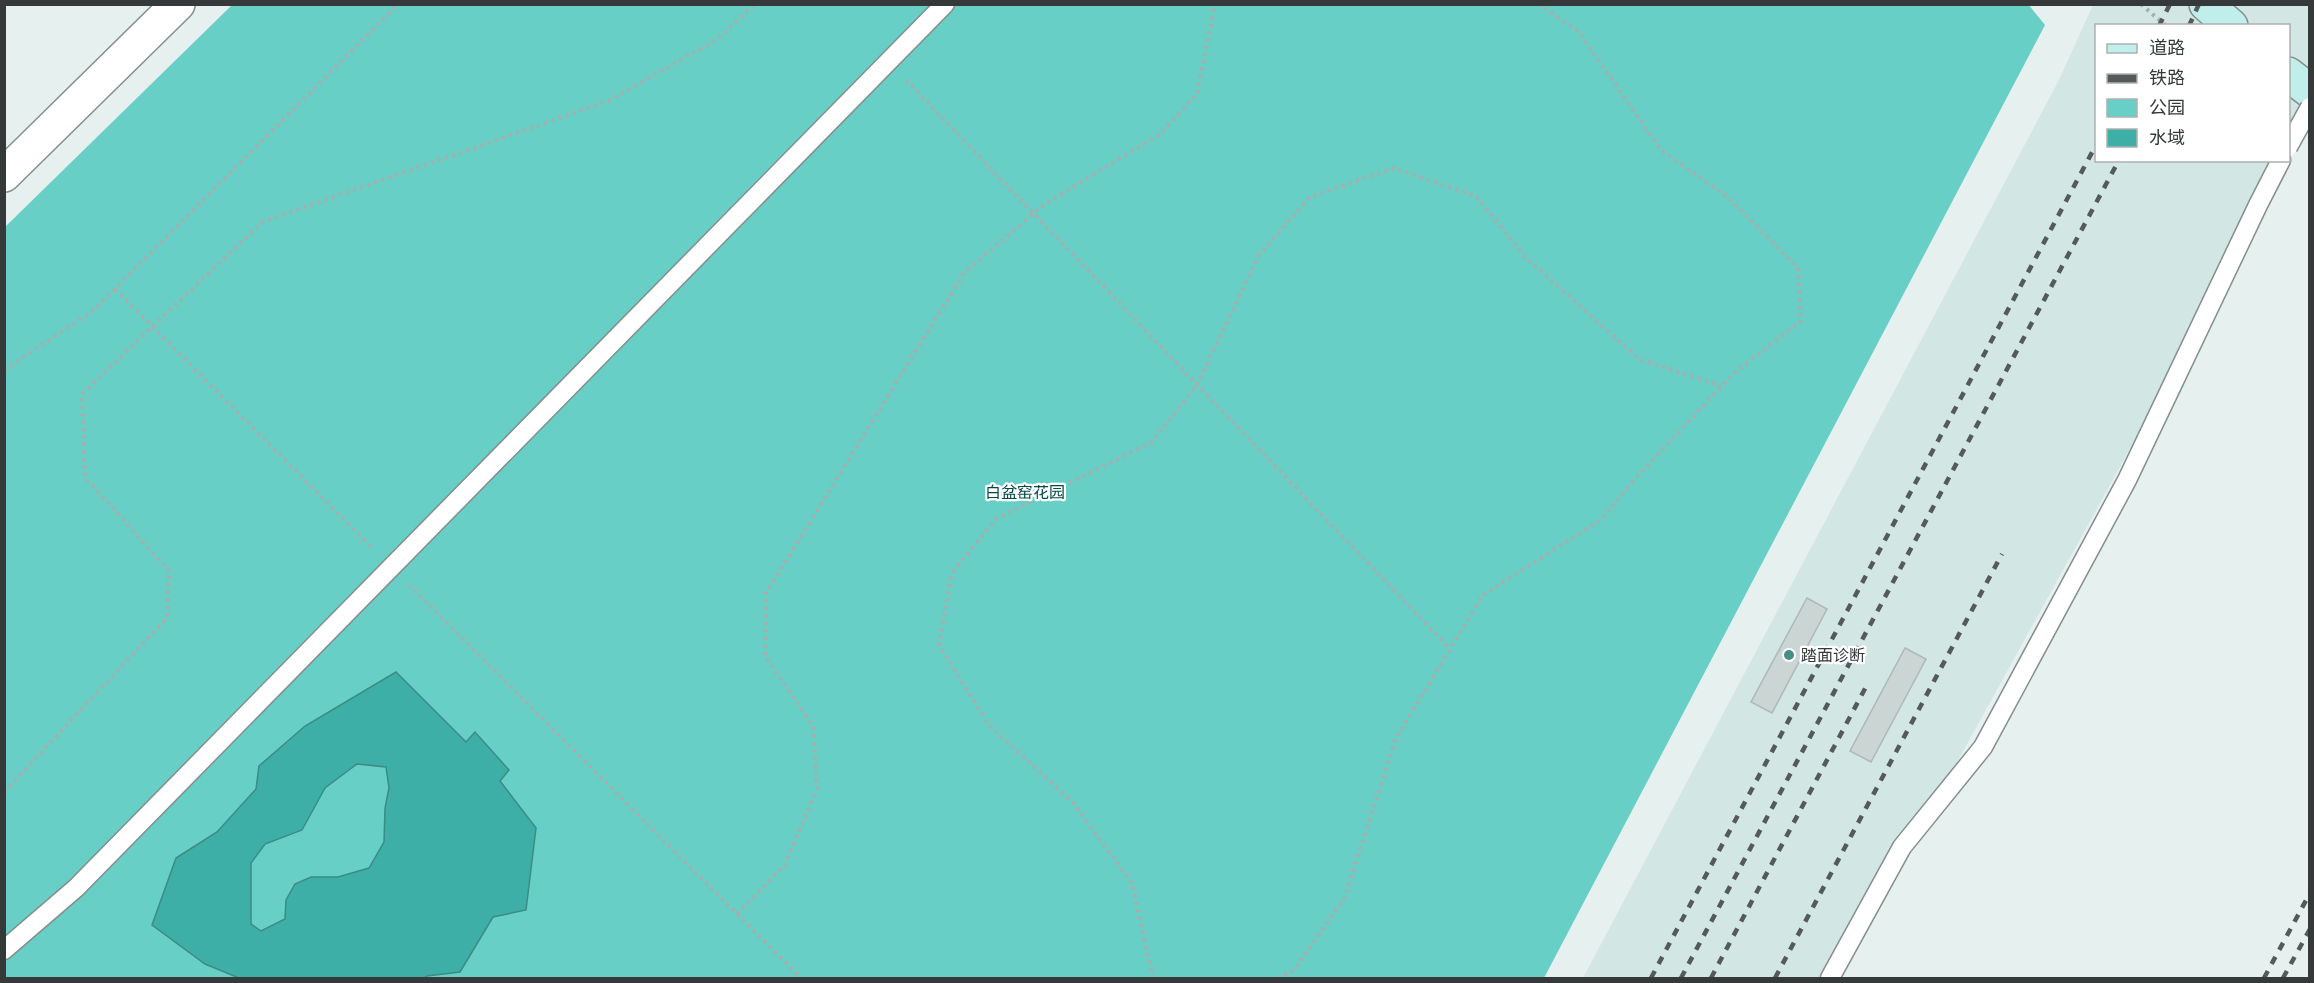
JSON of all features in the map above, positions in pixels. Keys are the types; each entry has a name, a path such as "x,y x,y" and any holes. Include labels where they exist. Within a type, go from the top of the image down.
{"main road":[{"path":"2206,4 2229,24"},
{"path":"2290,75 2310,91"}],"street":[{"path":"4,175 178,4"}],"lane":[{"path":"4,950 76,888 945,4"},
{"path":"2290,145 2310,107"},
{"path":"1830,978 1902,847 1983,747 2127,480 2280,162"}],"path":[{"path":"4,370 94,310 398,4"},
{"path":"4,792 166,618 169,571 85,477 82,394 262,222 608,101 718,39 754,4"},
{"path":"737,914 785,864 817,789 813,726 765,656 766,593 964,273 1033,213 1160,134 1197,94 1215,4"},
{"path":"1277,978 1293,970 1344,899 1396,738 1484,596 1602,519 1631,483 1734,373 1801,321 1798,268 1729,198 1661,150 1578,30 1538,4"},
{"path":"2141,4 2164,24"},
{"path":"889,62 1450,649"},
{"path":"1153,978 1132,883 1073,803 989,724 939,645 952,573 996,519 1152,442 1197,385 1259,255 1310,197 1394,168 1476,196 1526,258 1639,360 1721,386"},
{"path":"115,289 801,978"}],"shaded area":[{"path":"2093,5 2309,5 2309,124 2290,158 2290,24 2095,24 2095,162 2288,162 1838,978 1583,978 2059,80"}],"green space":[{"name":"白盆窑花园","path":"2028,4 2045,25 1544,978 5,978 5,227 232,5"}],"water":[{"path":"396,672 466,742 475,732 509,770 500,781 536,828 526,910 493,917 460,972 424,978 239,978 205,964 152,925 176,858 217,832 256,789 259,766 305,726","holes":["357,764 386,767 389,788 385,808 384,842 369,868 338,877 311,877 295,884 286,900 285,919 261,931 251,924 251,863 265,844 302,830 325,788"]}],"building":[{"name":"踏面诊断","path":"1807,598 1827,609 1772,713 1751,702"},
{"name":"踏面诊断","path":"1905,648 1926,659 1871,762 1850,751"}],"railway":[{"path":"2160,24 2170,4"},
{"path":"2190,24 2199,4"},
{"path":"1651,978 2095,147"},
{"path":"1681,978 2118,162"},
{"path":"1775,978 2002,554"},
{"path":"1711,978 1868,683"},
{"path":"2264,978 2310,893"},
{"path":"2283,978 2310,929"}],"place":[{"name":"踏面诊断","path":"1789,655"}]}
